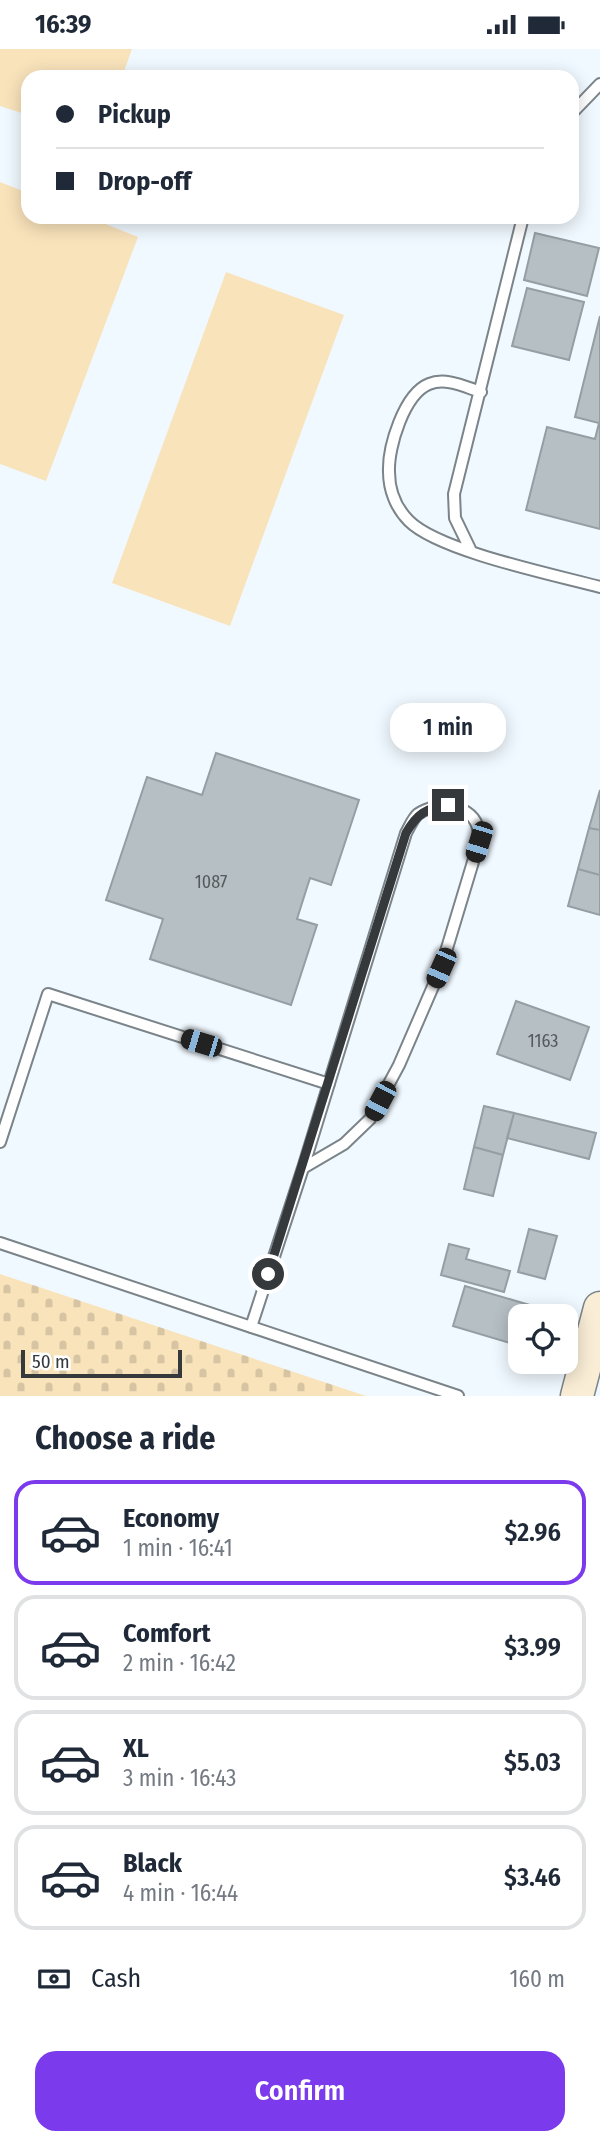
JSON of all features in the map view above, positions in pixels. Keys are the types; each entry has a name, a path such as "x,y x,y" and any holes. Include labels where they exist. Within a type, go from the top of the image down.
{"main road":[{"path":"577,1396 600,1307"}],"lane":[{"path":"579,106 600,84"},
{"path":"470,549 455,518 454,493 521,224"},
{"path":"481,392 450,382 430,383 415,392 404,406 388,470 392,493 410,522 430,535 600,587"},
{"path":"251,1327 406,833 416,815 432,807 448,805 465,811 477,824 479,842 441,968 399,1065 370,1119 344,1144 303,1168"},
{"path":"0,1142 48,994 329,1084"},
{"path":"0,1243 458,1396"}],"green space":[{"path":"0,49 132,49 124,70 21,70 21,113 0,106"},
{"path":"0,182 21,190 21,224 106,224 138,237 46,481 0,464"},
{"path":"226,272 344,315 230,626 112,583"},
{"path":"0,1274 366,1396 0,1396"}],"building":[{"path":"535,233 599,248 587,296 524,280"},
{"path":"527,288 584,302 569,360 512,346"},
{"path":"600,316 600,529 526,510 547,427 595,439 599,423 575,417"},
{"path":"216,753 359,800 331,885 310,878 297,919 317,925 291,1005 150,959 163,919 106,900 147,777 202,795"},
{"path":"600,790 600,830 589,828"},
{"path":"589,828 600,830 600,875 578,869"},
{"path":"578,869 600,875 600,915 568,906"},
{"path":"516,1001 589,1027 570,1080 497,1054"},
{"path":"484,1106 514,1113 503,1155 474,1147"},
{"path":"514,1113 596,1133 589,1159 507,1138"},
{"path":"474,1147 503,1155 493,1196 464,1189"},
{"path":"529,1229 557,1236 545,1279 518,1272"},
{"path":"449,1244 469,1249 466,1259 510,1271 504,1292 441,1275"},
{"path":"465,1286 526,1304 508,1304 508,1342 453,1326"}],"route":[{"path":"268,1274 406,833 416,815 432,807 448,805"}]}
